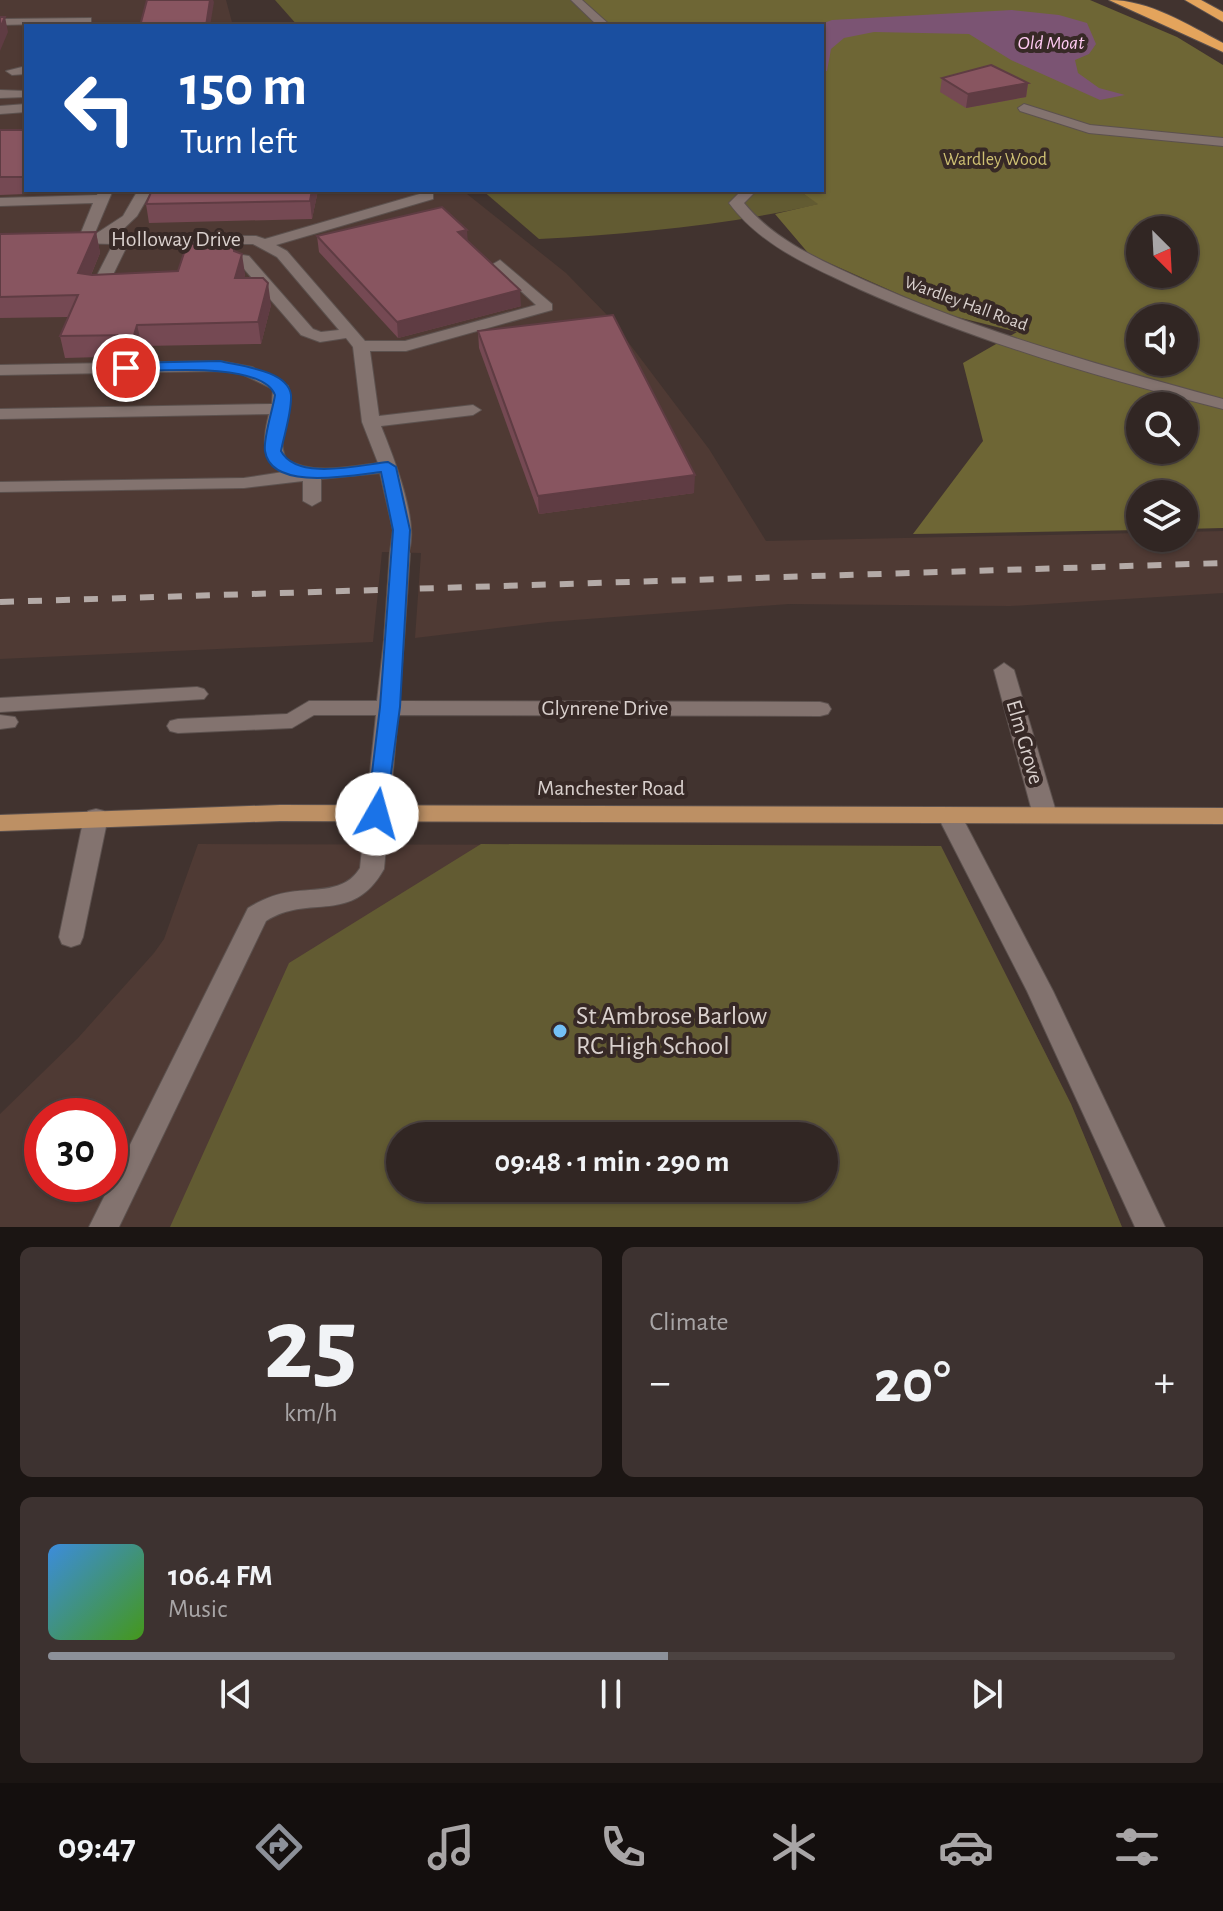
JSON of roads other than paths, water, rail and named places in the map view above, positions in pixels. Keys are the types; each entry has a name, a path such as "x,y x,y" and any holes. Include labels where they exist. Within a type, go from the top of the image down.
{"highway":[{"path":"1116,0 1163,18 1223,48"},
{"path":"1192,0 1223,18"}],"main road":[{"name":"Manchester Road","path":"0,823 96,817 377,814 1223,816"}],"street":[{"path":"576,0 603,24"},
{"path":"0,22 87,19"},
{"path":"12,71 24,70"},
{"path":"0,94 22,94"},
{"path":"0,110 24,108"},
{"path":"1024,108 1089,129 1223,142"},
{"path":"93,239 117,230 135,213 144,192"},
{"name":"Wardley Hall Road","path":"748,192 736,203 751,219 804,257 868,288 941,318 1079,365 1223,404"},
{"path":"0,202 105,194 93,239"},
{"path":"264,244 428,196"},
{"path":"208,238 207,250 244,259 307,332 320,337 406,346 547,307 500,264"},
{"path":"98,289 123,239"},
{"name":"Holloway Drive","path":"57,240 256,240 282,254 355,340"},
{"path":"271,288 305,281"},
{"path":"104,1227 257,915 278,901 342,895 367,882 372,869 390,707 402,530 388,467 371,422 355,340"},
{"path":"0,370 220,366 246,370 280,386 283,395 273,451 278,461 290,471 312,474"},
{"path":"0,414 280,409"},
{"path":"371,422 473,410"},
{"path":"0,487 244,483 388,467"},
{"path":"312,474 312,501"},
{"name":"Elm Grove","path":"1004,670 1045,815"},
{"path":"2,716 197,694"},
{"name":"Glynrene Drive","path":"178,726 292,721 309,708 820,709"},
{"path":"949,815 1040,991 1150,1227"},
{"path":"71,937 96,817"}],"water":[{"name":"Old Moat","path":"1012,10 1059,15 1087,23 1096,44 1089,54 1075,60 1078,73 1099,88 1125,95 1100,100 1011,60 969,34 874,32 844,38 831,49 827,71 824,72 824,24 821,24 832,20"}],"railway":[{"path":"0,602 1223,563"}],"place":[{"name":"St Ambrose Barlow RC High School","path":"560,1031"}],"park label":[{"name":"Wardley Wood","path":"995,160"}]}
